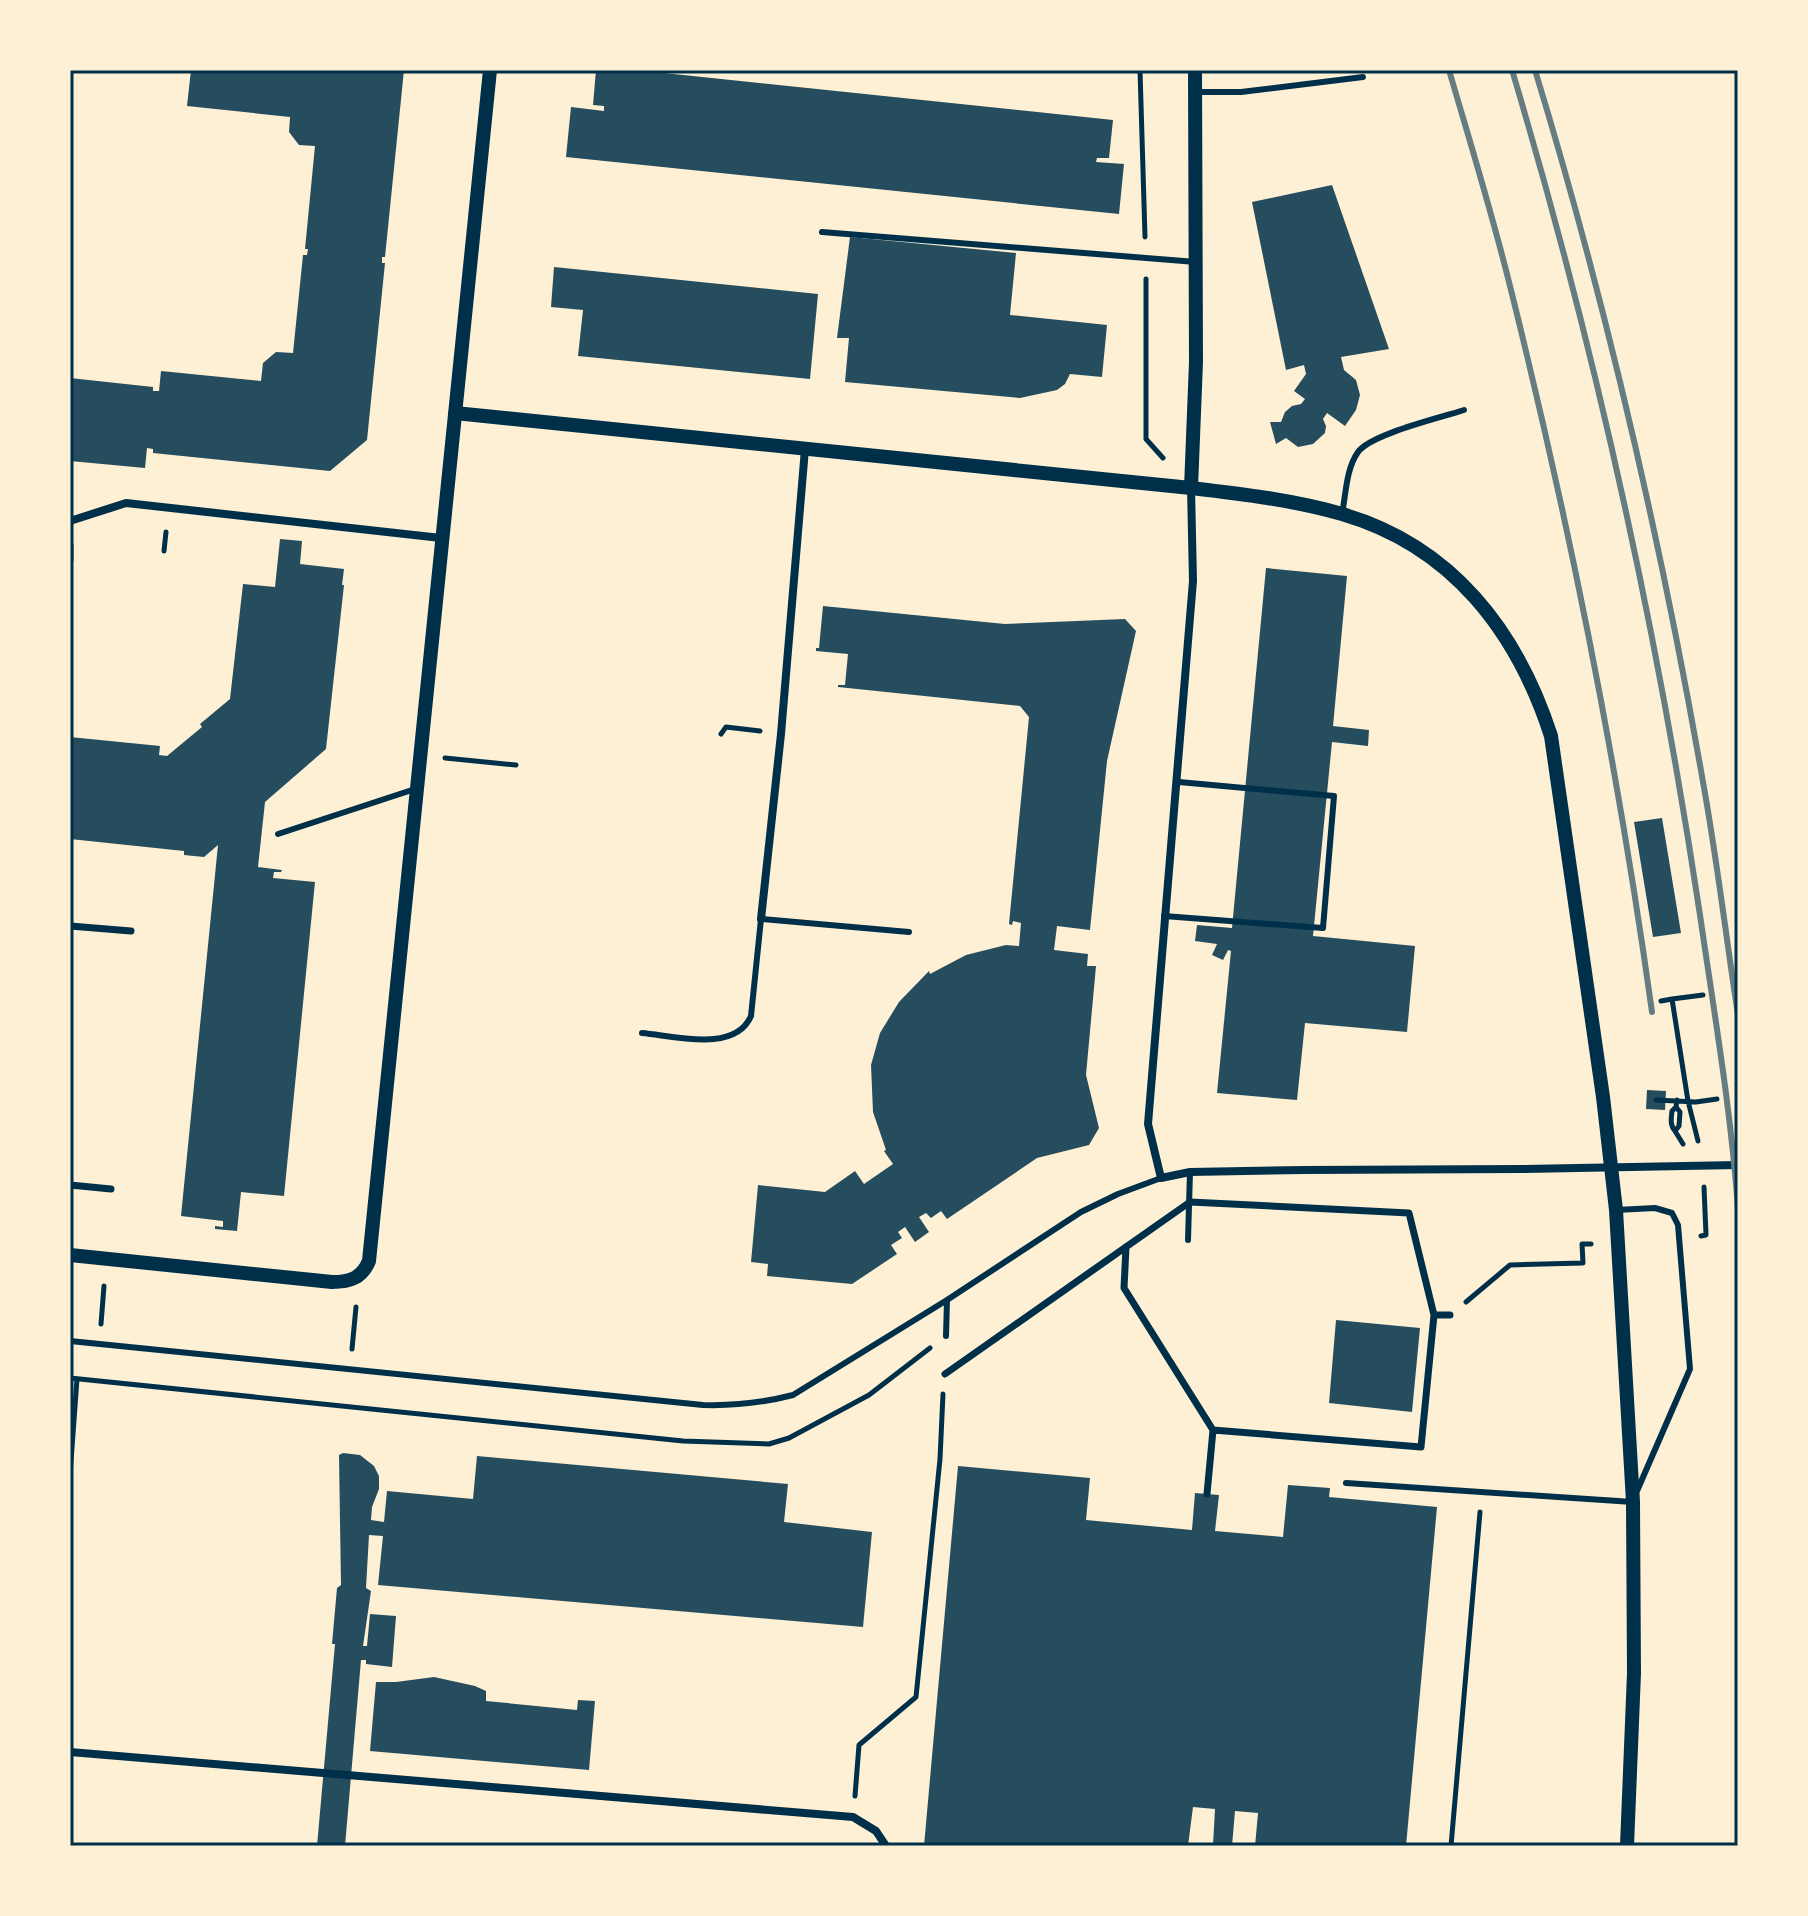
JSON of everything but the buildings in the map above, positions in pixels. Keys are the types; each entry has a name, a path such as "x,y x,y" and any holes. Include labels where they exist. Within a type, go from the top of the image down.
{"street":[{"path":"70,1255 332,1282 347,1282 365,1270 370,1249 490,70"},
{"path":"1195,70 1193,581 1148,1124 1161,1178 1190,1172 1738,1165"},
{"path":"455,413 1267,498 1370,523 1418,548 1460,581 1501,628 1519,655 1551,736 1616,1210 1633,1502 1634,1673 1627,1846"},
{"path":"761,919 781,734 805,449"},
{"path":"70,521 126,503 441,538"},
{"path":"70,926 131,931"},
{"path":"70,1185 111,1189"},
{"path":"945,1374 1190,1202 1409,1213 1434,1315 1421,1447 1213,1430"},
{"path":"1126,1247 1124,1288 1213,1430 1207,1494"},
{"path":"1434,1315 1450,1315"},
{"path":"70,1752 853,1817 876,1831 886,1846"}],"lane":[{"path":"1195,92 1241,92 1363,77"},
{"path":"822,232 1196,262"},
{"path":"1342,514 1351,468 1358,452 1370,440 1464,410"},
{"path":"1164,916 1323,928 1334,796 1179,782 1176,785"},
{"path":"278,834 417,789"},
{"path":"642,1033 723,1039 746,1027 751,1016 761,919 909,932"},
{"path":"1188,1240 1190,1172"},
{"path":"70,1341 737,1406 793,1395 947,1300 1081,1212 1161,1178"},
{"path":"1346,1483 1633,1502 1690,1369 1678,1225 1672,1213 1655,1208 1616,1210"},
{"path":"946,1336 947,1300"}],"path":[{"path":"1140,70 1146,258 1146,439 1191,488"},
{"path":"721,734 726,727 781,734"},
{"path":"450,759 516,765"},
{"path":"1661,1001 1703,995"},
{"path":"1672,999 1688,1101 1705,1165"},
{"path":"1688,1101 1656,1100 1676,1104 1717,1099"},
{"path":"1676,1104 1671,1126 1677,1129"},
{"path":"1450,1315 1510,1265"},
{"path":"347,1406 359,1276"},
{"path":"853,1817 859,1745 916,1697 940,1459 945,1374"},
{"path":"70,1475 77,1379"},
{"path":"1451,1846 1482,1492"}],"railway":[{"path":"1449,70 1510,286 1553,466 1608,738 1652,1012"},
{"path":"1512,70 1597,384 1644,595 1700,915 1727,1098 1738,1209"},
{"path":"1535,70 1608,334 1650,512 1703,782 1738,1015"}]}
